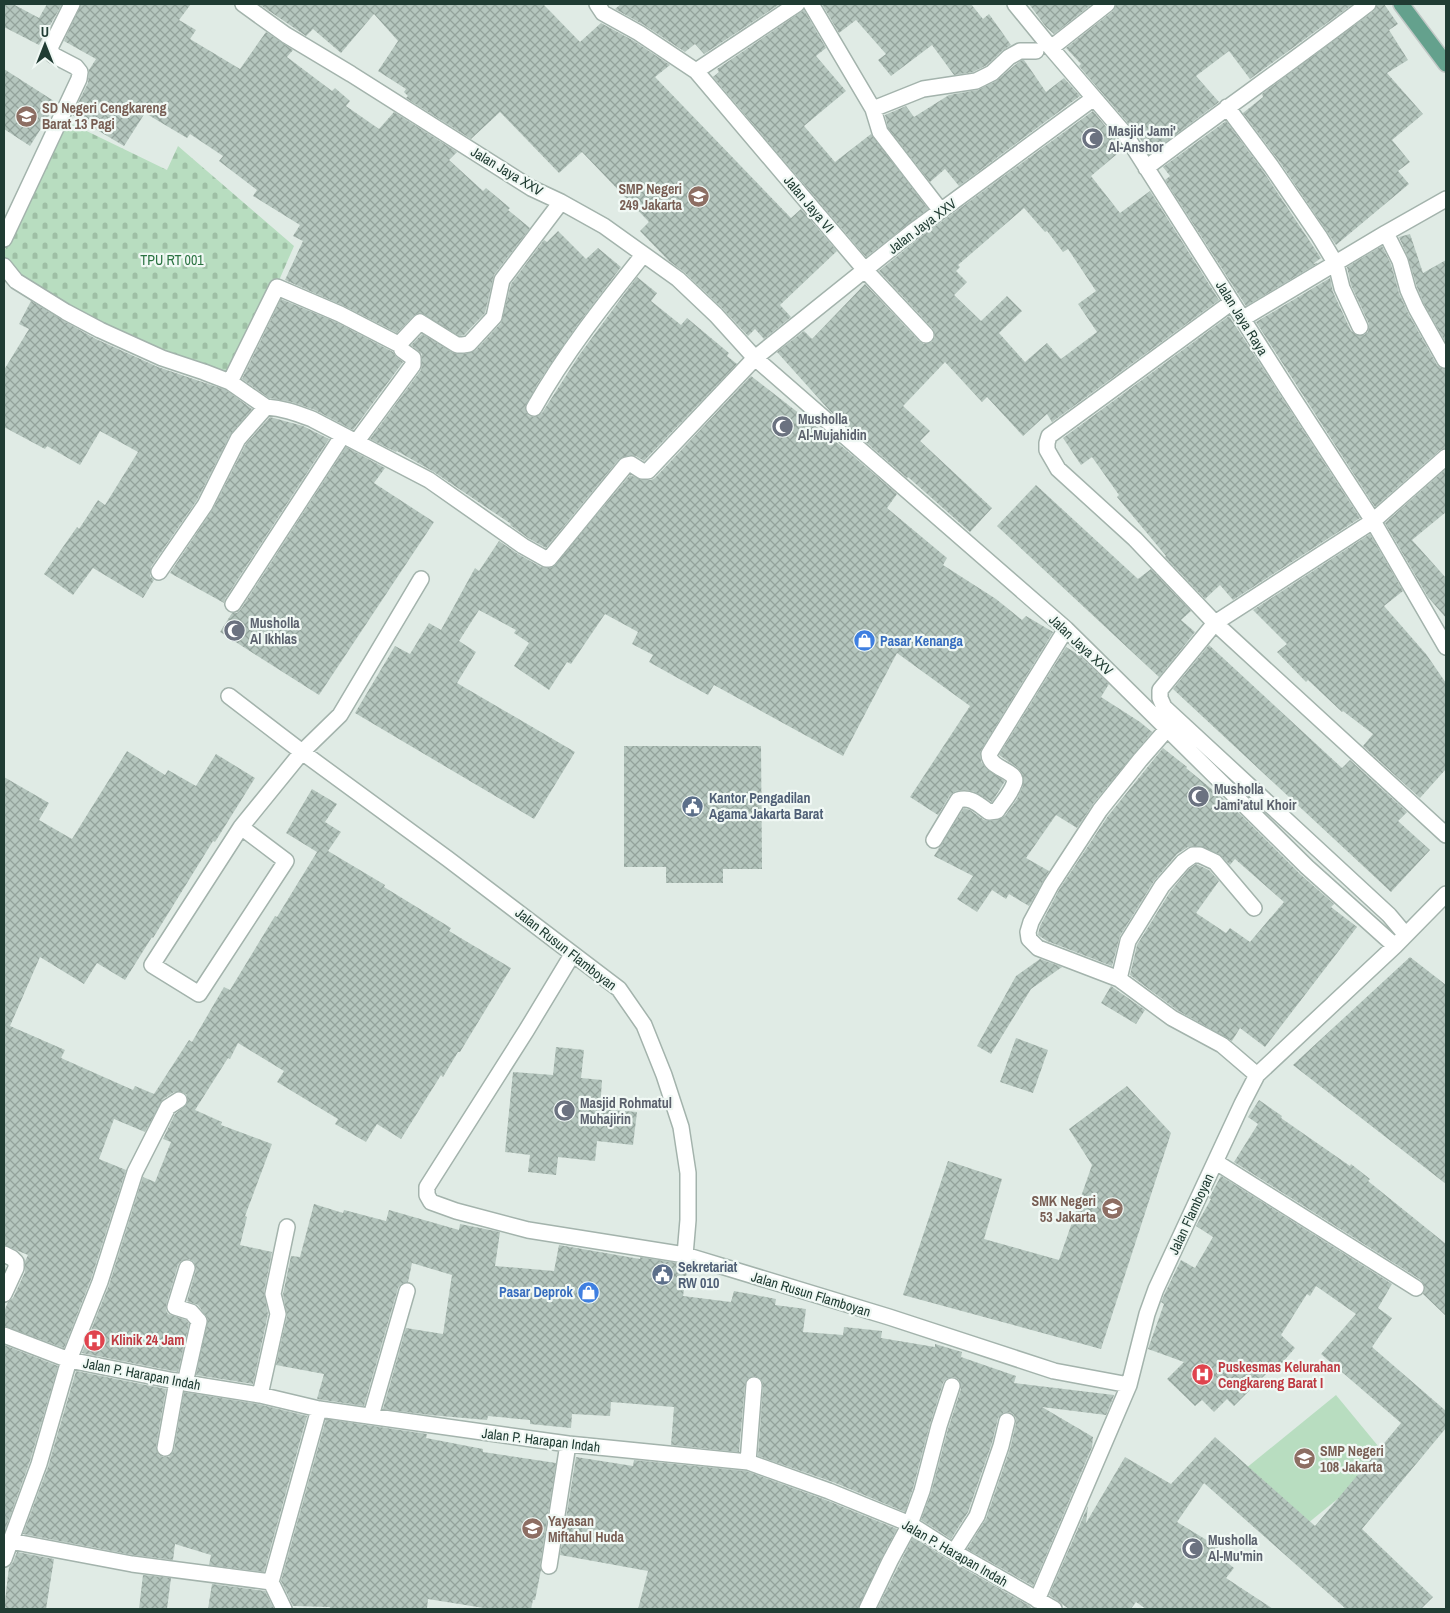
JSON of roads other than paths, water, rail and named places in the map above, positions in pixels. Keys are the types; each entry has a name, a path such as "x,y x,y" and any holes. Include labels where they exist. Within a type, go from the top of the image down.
{"main road":[{"path":"1401,4 1446,64"}],"street":[{"path":"4,239 79,79 80,72 76,67 53,55 50,48 72,4"},
{"name":"Jalan Jaya XXV","path":"243,4 286,36 351,74 531,188 604,226 678,279 716,315 755,358 1066,629 1301,861 1395,946"},
{"name":"Jalan Jaya VI","path":"597,4 603,13 639,33 696,71 865,270 926,335"},
{"path":"696,71 797,4"},
{"path":"811,4 873,109 880,132 941,211"},
{"name":"Jalan Jaya Raya","path":"1015,4 1043,50 1094,98 1125,134 1373,521 1446,647"},
{"path":"873,109 922,89 976,81 992,73 1009,57 1020,51 1043,50 1107,4"},
{"path":"1146,168 1227,107 1309,50 1368,4"},
{"name":"Jalan Jaya XXV","path":"755,358 912,232 1094,98"},
{"path":"1227,107 1271,166 1336,264 1342,288 1360,327"},
{"path":"1242,318 1446,199"},
{"path":"400,345 402,340 420,322 457,345 469,344 494,316 502,280 561,202"},
{"path":"1386,233 1400,261 1408,290 1416,308 1445,360"},
{"path":"534,408 552,376 643,255"},
{"path":"4,266 16,281 66,312 100,330 162,358 230,382 266,407 294,411 357,441 429,480 523,546 546,559 549,559 626,465 631,464 642,471 648,471 755,358"},
{"path":"230,382 276,287 340,314 400,345 402,350 414,358 413,365 357,441"},
{"path":"1232,302 1049,436 1047,450 1058,469 1135,539 1215,623 1446,835"},
{"path":"159,572 204,505 238,439 266,407"},
{"path":"233,604 343,435"},
{"path":"1406,934 1389,915 1164,707 1160,698 1160,690 1215,623 1373,521 1446,457"},
{"path":"241,827 286,861 199,994 152,965 241,827 302,752 340,715 420,579"},
{"path":"934,840 958,800 970,799 989,812 993,812 996,811 1014,784 1015,779 1012,775 993,763 989,758 989,754 1066,629"},
{"name":"Jalan Rusun Flamboyan","path":"229,696 448,859 618,989 644,1025 681,1127 688,1173 688,1220 685,1255 888,1317 1054,1371 1129,1386"},
{"path":"1168,728 1100,810 1051,885 1030,922 1029,939 1038,948 1119,979 1172,1018 1222,1044 1257,1075"},
{"path":"1119,979 1128,941 1162,886 1183,862 1193,855 1200,855 1215,862 1254,908"},
{"name":"Jalan Flamboyan","path":"1043,1605 1129,1386 1147,1314 1156,1289 1257,1075 1395,946 1446,894"},
{"path":"572,955 427,1187 427,1195 432,1202 456,1211 528,1230 685,1255"},
{"path":"4,1559 39,1464 69,1360 100,1282 135,1172 168,1107 179,1100"},
{"path":"1216,1162 1416,1288"},
{"path":"260,1395 278,1314 273,1294 287,1227"},
{"path":"4,1294 16,1268 16,1262 11,1255"},
{"path":"165,1448 181,1382 199,1321 191,1312 175,1307 187,1268"},
{"path":"371,1416 407,1291"},
{"name":"Jalan P. Harapan Indah","path":"4,1335 69,1360 260,1395 319,1409 568,1444 748,1462 829,1491 910,1524 1043,1605"},
{"path":"748,1462 754,1385"},
{"path":"867,1609 910,1524 922,1491 939,1426 952,1386"},
{"path":"284,1609 271,1582 319,1409"},
{"path":"954,1552 977,1516 1001,1446 1007,1421"},
{"path":"549,1566 568,1444"},
{"path":"10,1541 132,1564 271,1582"}],"place":[{"name":"SD Negeri Cengkareng Barat 13 Pagi","path":"26,116"},
{"name":"Masjid Jami' Al-Anshor","path":"1092,139"},
{"name":"SMP Negeri 249 Jakarta","path":"698,197"},
{"name":"Musholla Al-Mujahidin","path":"782,427"},
{"name":"Musholla Al Ikhlas","path":"234,631"},
{"name":"Pasar Kenanga","path":"864,641"},
{"name":"Musholla Jami'atul Khoir","path":"1198,797"},
{"name":"Kantor Pengadilan Agama Jakarta Barat","path":"693,806"},
{"name":"Masjid Rohmatul Muhajirin","path":"564,1111"},
{"name":"SMK Negeri 53 Jakarta","path":"1112,1209"},
{"name":"Sekretariat RW 010","path":"662,1275"},
{"name":"Pasar Deprok","path":"589,1292"},
{"name":"Klinik 24 Jam","path":"95,1340"},
{"name":"Puskesmas Kelurahan Cengkareng Barat I","path":"1202,1375"},
{"name":"SMP Negeri 108 Jakarta","path":"1304,1459"},
{"name":"Yayasan Miftahul Huda","path":"532,1529"},
{"name":"Musholla Al-Mu'min","path":"1192,1548"}],"park label":[{"name":"TPU RT 001","path":"172,260"}]}
